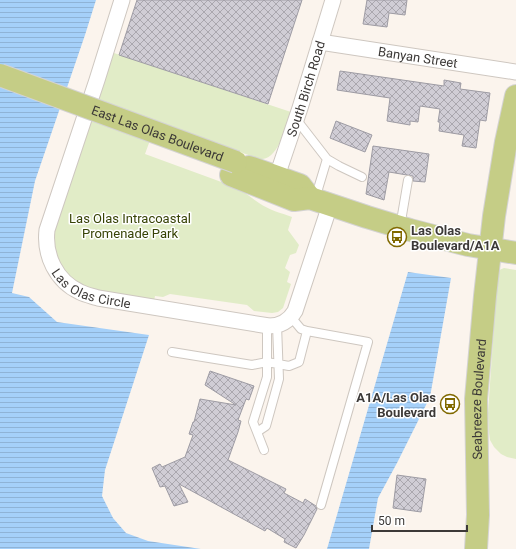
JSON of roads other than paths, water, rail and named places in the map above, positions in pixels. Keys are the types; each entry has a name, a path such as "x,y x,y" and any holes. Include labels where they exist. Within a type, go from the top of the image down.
{"main road":[{"name":"East Las Olas Boulevard","path":"0,75 233,168 294,200 319,201 400,228 468,245 516,253"},
{"name":"East Las Olas Boulevard","path":"0,90 233,168 277,176 300,185 319,201"},
{"name":"Seabreeze Boulevard","path":"476,549 478,515 476,399 484,296 506,142 516,96"}],"street":[{"name":"Las Olas Circle","path":"122,0 97,80 49,220 46,238 52,266 64,281 80,292 98,298 272,326"},
{"name":"South Birch Road","path":"277,176 333,0"},
{"name":"Banyan Street","path":"320,42 516,72"},
{"path":"272,326 282,324 291,316 297,305 319,201"}],"lane":[{"path":"296,119 326,159 362,177"},
{"path":"319,201 326,159"},
{"path":"400,228 408,180"},
{"path":"291,316 301,329 368,342 321,505"},
{"path":"264,450 253,422 267,376 267,362 272,326"},
{"path":"257,432 266,426 279,379 272,326"},
{"path":"172,352 252,365 267,362 289,366 298,362 307,331"}],"water":[{"path":"0,0 96,0 35,181 12,293 29,297 57,322 149,335 105,470 102,496 113,518 126,533 148,541 201,549 0,549"},
{"path":"408,272 451,278 430,397 378,498 369,549 327,549"}],"place":[{"name":"Las Olas Boulevard/A1A","path":"397,237"},
{"name":"A1A/Las Olas Boulevard","path":"450,404"}],"park label":[{"name":"Las Olas Intracoastal Promenade Park","path":"130,226"}]}
